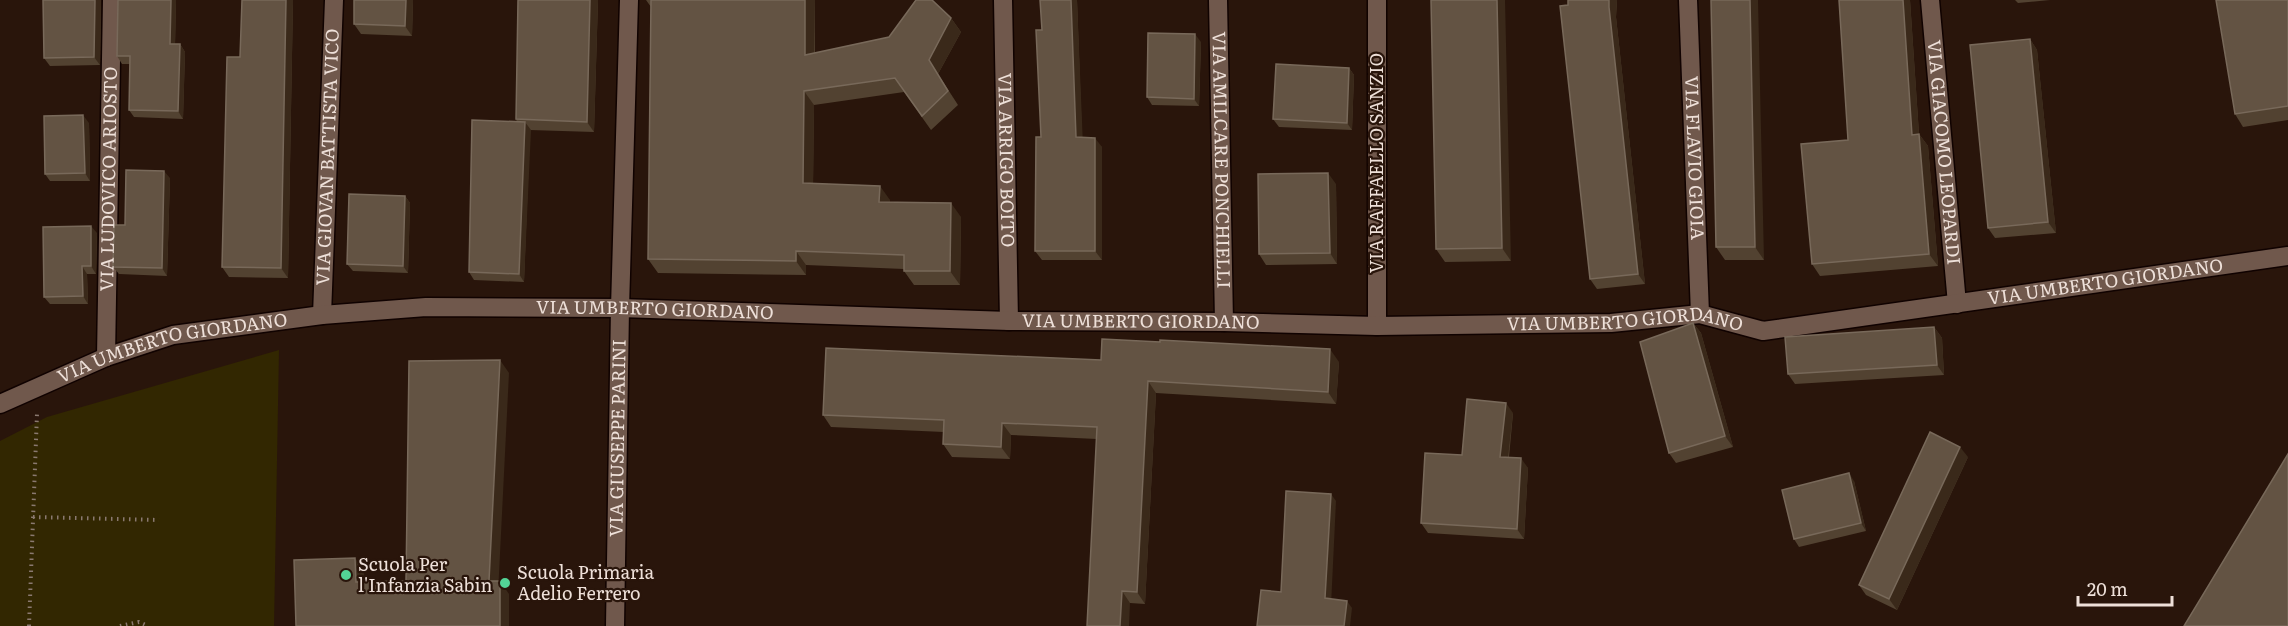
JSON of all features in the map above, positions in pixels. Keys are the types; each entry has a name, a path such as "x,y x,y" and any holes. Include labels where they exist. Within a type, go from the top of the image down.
{"street":[{"name":"VIA LUDOVICO ARIOSTO","path":"106,357 112,0"},
{"name":"VIA GIOVAN BATTISTA VICO","path":"322,315 334,0"},
{"name":"VIA GIUSEPPE PARINI","path":"615,626 620,308 629,0"},
{"name":"VIA ARRIGO BOITO","path":"1003,0 1009,321"},
{"name":"VIA AMILCARE PONCHIELLI","path":"1218,0 1224,322"},
{"name":"VIA RAFFAELLO SANZIO","path":"1377,0 1377,326"},
{"name":"VIA FLAVIO GIOIA","path":"1688,0 1700,314"},
{"name":"VIA GIACOMO LEOPARDI","path":"1930,0 1956,304"},
{"name":"VIA UMBERTO GIORDANO","path":"0,404 106,357 173,335 322,315 426,307 620,308 1009,321 1224,322 1377,326 1611,324 1700,314 1763,331 2288,255"}],"path":[{"path":"28,417 37,413 29,626"},
{"path":"33,517 159,520"},
{"path":"120,626 139,622 148,626"}],"shaded area":[{"path":"279,350 274,626 0,626 0,441 47,417"}],"building":[{"path":"43,0 95,0 94,57 44,58"},
{"path":"118,0 171,0 170,44 180,44 178,111 129,110 130,56 117,56"},
{"path":"242,0 286,0 281,268 222,267 227,57 240,57"},
{"path":"354,0 406,0 405,26 354,24"},
{"path":"518,0 590,0 587,122 516,119"},
{"path":"651,0 805,0 805,55 889,37 916,0 932,0 951,18 929,60 948,91 922,116 895,78 804,91 803,183 880,186 879,202 951,203 950,271 904,271 904,255 796,251 796,261 648,259"},
{"path":"1040,0 1071,0 1076,137 1095,138 1095,251 1035,251 1036,137 1041,137 1036,30 1042,30"},
{"path":"1431,0 1497,0 1502,248 1436,249"},
{"path":"1568,0 1609,0 1638,274 1590,279 1560,6 1568,5"},
{"path":"1711,0 1750,0 1755,247 1716,247"},
{"path":"1839,0 1903,0 1912,135 1919,134 1929,254 1812,264 1801,144 1848,140"},
{"path":"2216,0 2288,0 2288,106 2235,114"},
{"path":"1148,33 1195,34 1194,99 1147,97"},
{"path":"2030,39 2048,222 1988,228 1970,45"},
{"path":"1276,64 1349,68 1347,123 1273,119"},
{"path":"83,115 85,173 45,174 44,116"},
{"path":"472,120 525,122 519,274 469,272"},
{"path":"126,170 164,171 162,268 113,267 114,225 125,225"},
{"path":"1328,173 1330,253 1259,254 1258,174"},
{"path":"349,194 405,196 403,266 347,264"},
{"path":"91,226 91,266 82,266 83,296 44,297 43,227"},
{"path":"1693,323 1725,436 1669,453 1640,342"},
{"path":"1934,327 1937,365 1788,374 1785,337"},
{"path":"1102,339 1330,349 1328,392 1148,381 1137,592 1122,591 1120,626 1087,626 1097,427 1002,423 1001,447 943,444 944,420 823,415 826,348 1101,360"},
{"path":"500,360 489,581 500,581 500,626 296,626 294,560 355,558 356,582 406,581 409,361"},
{"path":"1467,399 1506,403 1500,457 1521,458 1517,529 1421,523 1425,453 1462,455"},
{"path":"1930,432 1960,447 1889,599 1859,585"},
{"path":"2288,454 2288,626 2184,626"},
{"path":"1849,473 1861,523 1794,539 1782,490"},
{"path":"1286,491 1331,494 1325,598 1347,601 1344,626 1257,626 1261,590 1281,592"}],"place":[{"name":"Scuola Per l'Infanzia Sabin","path":"346,575"},
{"name":"Scuola Primaria Adelio Ferrero","path":"505,583"}]}
